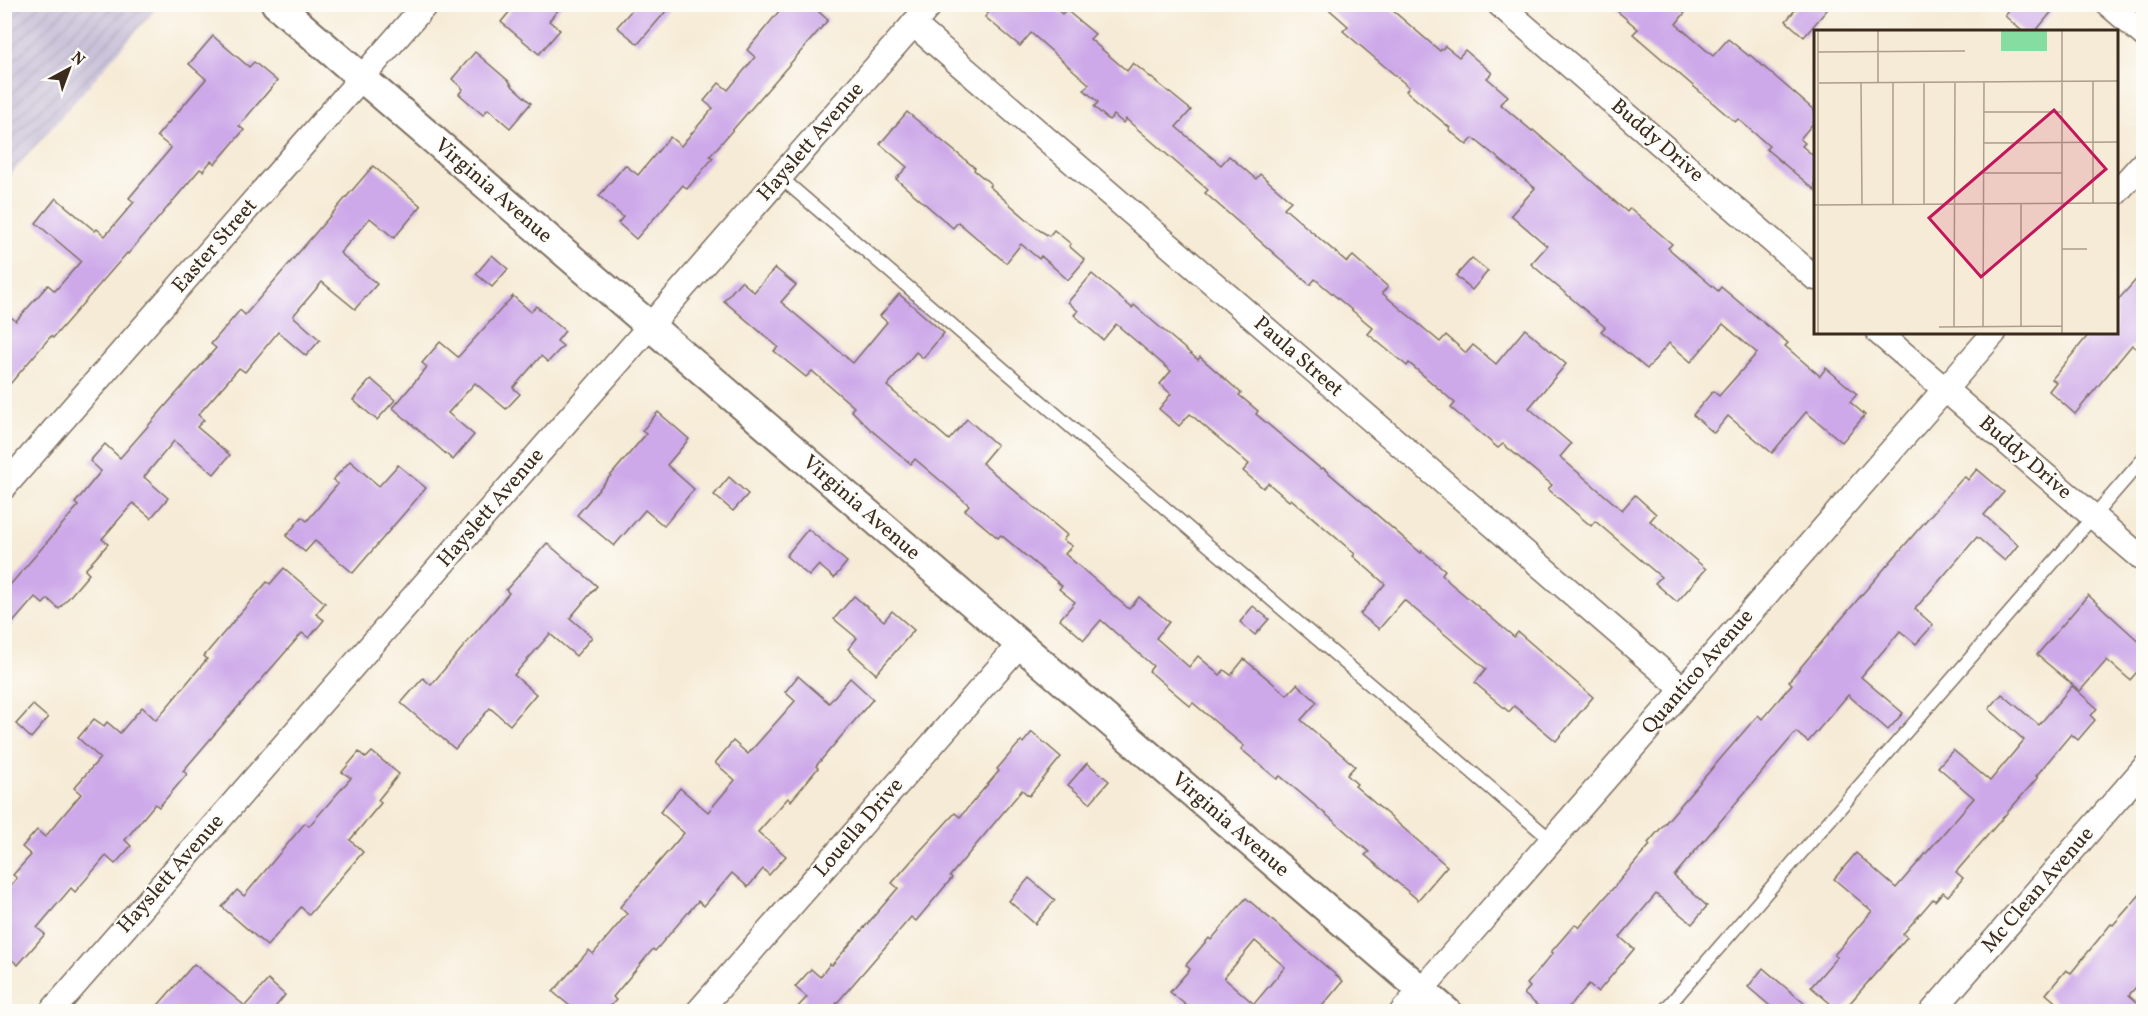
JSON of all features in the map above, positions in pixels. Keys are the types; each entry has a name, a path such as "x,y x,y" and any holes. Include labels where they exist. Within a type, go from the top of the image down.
{"street":[{"name":"Virginia Avenue","path":"276,4 1447,1011"},
{"name":"Easter Street","path":"4,487 426,4"},
{"name":"Hayslett Avenue","path":"51,1011 931,4"},
{"name":"Buddy Drive","path":"1499,4 1814,277"},
{"path":"2108,4 2144,35"},
{"name":"Paula Street","path":"913,24 1683,689"},
{"path":"2118,191 2144,162"},
{"name":"Buddy Drive","path":"1880,334 2144,560"},
{"name":"Quantico Avenue","path":"1402,1011 1993,334"},
{"name":"Louella Drive","path":"699,1011 1020,644"},
{"name":"Mc Clean Avenue","path":"1932,1011 2144,768"}],"lane":[{"path":"780,177 1551,840"},
{"path":"1663,1011 2144,458"}],"shaded area":[{"path":"4,5 159,5 5,181"}],"building":[{"path":"516,4 563,4 549,21 560,30 539,54 501,22"},
{"path":"637,4 672,4 638,44 617,27"},
{"path":"785,4 810,4 828,20 710,156 713,158 687,189 683,185 636,239 618,223 623,217 599,196 625,165 638,175 670,137 681,146 713,108 704,101 719,83 728,90 755,57 747,50"},
{"path":"995,4 1051,4 1062,14 1066,10 1095,34 1090,39 1127,71 1133,63 1191,110 1176,127 1221,165 1229,156 1256,179 1260,174 1291,201 1284,208 1347,262 1353,256 1388,287 1382,293 1440,342 1446,335 1466,353 1473,345 1496,364 1525,329 1566,364 1529,408 1571,444 1560,457 1622,510 1635,495 1656,514 1650,521 1706,569 1677,602 1655,583 1661,577 1595,521 1591,526 1548,489 1552,485 1503,444 1498,448 1451,408 1455,403 1409,363 1407,366 1368,334 1373,328 1315,279 1310,285 1205,193 1208,190 1126,119 1123,123 1114,115 1109,120 1094,107 1098,102 1084,90 1089,84 1031,33 1020,46 985,17"},
{"path":"1323,4 1385,4 1440,51 1445,46 1459,57 1465,50 1492,73 1487,78 1508,96 1500,104 1627,212 1630,208 1672,244 1668,248 1718,291 1721,287 1788,343 1785,346 1820,376 1826,368 1857,394 1850,402 1865,415 1842,442 1806,412 1772,453 1728,416 1714,433 1693,415 1713,391 1719,396 1757,353 1723,324 1691,362 1669,343 1647,369 1601,331 1605,327 1531,264 1547,246 1511,215 1535,188 1473,138 1467,145 1449,130 1450,128 1406,91 1409,87 1343,31 1348,26"},
{"path":"1609,4 1692,4 1676,24 1713,56 1728,39 1814,110 1814,122 1800,139 1805,143 1802,146 1814,156 1814,189 1766,149 1769,146 1738,119 1735,122 1633,34 1638,29"},
{"path":"1800,4 1832,4 1804,37 1786,21"},
{"path":"2014,4 2058,4 2037,30 2021,30 2005,16"},
{"path":"213,36 249,67 254,62 277,81 239,126 244,130 215,164 211,161 203,171 200,169 128,254 53,338 51,336 4,391 4,312 16,321 48,285 55,291 81,261 36,223 56,198 95,231 97,229 105,236 134,202 129,198 171,148 157,136 206,79 189,64"},
{"path":"475,52 531,103 510,128 488,109 483,115 459,94 463,89 452,79"},
{"path":"907,112 975,168 974,170 991,184 989,186 1039,230 1049,236 1054,230 1071,244 1069,246 1085,260 1068,280 1041,256 1039,259 1021,244 1006,263 958,222 953,228 896,179 907,167 880,144"},
{"path":"373,166 421,206 394,238 370,218 340,253 377,284 355,309 322,282 293,316 320,340 306,356 278,332 245,372 239,368 198,415 204,420 197,427 230,455 214,474 174,441 144,477 168,498 151,518 133,503 102,539 108,544 85,570 89,574 59,609 48,599 43,604 35,597 4,633 4,592 78,506 75,503 101,471 90,461 105,444 120,458 216,348 211,344 240,310 245,315"},
{"path":"492,255 508,269 492,287 476,274"},
{"path":"1472,258 1488,271 1472,290 1456,276"},
{"path":"775,268 796,285 781,302 853,363 887,322 880,316 899,294 944,333 923,358 916,352 887,386 949,440 967,419 997,445 982,463 1067,535 1063,540 1072,546 1065,554 1129,609 1139,597 1169,622 1156,638 1189,667 1198,656 1220,675 1224,670 1231,675 1244,659 1287,695 1297,684 1317,702 1301,720 1355,766 1347,775 1357,784 1355,786 1447,866 1418,900 1365,855 1369,852 1329,817 1280,776 1277,779 1241,749 1244,746 1193,703 1190,706 1149,671 1153,666 1101,620 1084,640 1060,619 1075,602 1059,589 1062,586 1001,535 998,538 965,510 969,505 915,459 911,464 870,429 851,410 854,407 812,371 806,377 774,351 778,347 724,301 741,281 754,292"},
{"path":"2144,271 2144,355 2132,345 2075,414 2049,391 2056,382 2052,379 2089,334 2118,334 2118,300"},
{"path":"1092,274 1132,308 1134,305 1198,360 1200,357 1241,393 1239,395 1258,411 1256,414 1321,469 1323,468 1421,553 1422,551 1445,570 1442,574 1449,582 1514,637 1518,632 1593,697 1556,741 1514,706 1509,712 1475,683 1486,669 1404,600 1379,629 1360,614 1385,584 1353,556 1355,554 1291,499 1289,501 1268,483 1263,488 1243,471 1249,464 1190,414 1179,426 1159,409 1171,394 1160,384 1171,371 1116,324 1103,340 1074,315 1078,311 1068,302"},
{"path":"513,296 531,312 536,306 565,331 557,341 563,346 548,362 541,356 513,388 520,394 506,409 475,383 448,413 474,435 453,460 393,408 427,367 422,363 440,342 458,357"},
{"path":"371,379 395,400 377,420 353,400"},
{"path":"658,412 689,439 667,465 694,489 664,526 645,510 614,546 577,515 646,434 642,431"},
{"path":"350,461 379,486 398,465 426,488 353,573 315,541 305,552 286,536 302,517 307,521 338,484 333,480"},
{"path":"1977,469 2004,492 1984,515 2018,545 2005,561 1977,537 1915,609 1933,625 1916,644 1900,631 1861,677 1903,713 1888,730 1848,695 1808,742 1796,732 1674,876 1707,906 1692,924 1656,894 1620,937 1634,949 1598,992 1589,984 1565,1011 1544,1011 1524,994 1530,987 1527,984 1553,953 1551,952 1575,924 1579,928 1650,845 1648,843 1758,715 1762,719 1792,684 1789,681 1961,480 1965,477 1968,480"},
{"path":"729,477 748,494 733,511 714,495"},
{"path":"808,529 847,562 834,578 819,565 809,576 786,556"},
{"path":"547,543 597,586 570,618 592,637 576,656 550,634 514,675 536,694 510,725 490,708 455,749 401,703 423,678 431,685 509,593 506,590"},
{"path":"284,568 325,603 316,614 324,620 309,638 302,633 183,771 187,774 159,807 155,804 125,840 131,846 115,864 106,856 75,892 71,888 37,928 45,934 18,965 4,953 4,893 17,878 13,875 31,855 22,847 37,830 45,837 81,794 74,788 100,758 78,738 94,719 104,726 107,722 120,733 142,707 156,720 207,659 204,656 267,582 270,584"},
{"path":"2088,595 2144,646 2144,664 2130,680 2107,660 2080,691 2037,655"},
{"path":"854,596 884,621 892,611 914,630 876,674 848,649 857,638 834,619"},
{"path":"1253,606 1269,619 1255,635 1240,622"},
{"path":"798,676 829,703 850,678 873,699 816,766 818,768 791,801 788,798 758,832 786,856 769,875 763,869 748,887 732,873 704,906 698,901 655,951 653,949 613,997 616,1000 606,1011 576,1011 553,992 589,950 593,954 627,914 620,907 684,833 660,812 680,788 708,812 735,780 715,763 733,741 748,754 795,701 785,692"},
{"path":"2072,686 2097,708 2091,716 2095,720 2078,740 2071,734 2036,776 2038,777 1956,872 1963,878 1948,896 1943,892 1935,901 1933,899 1903,934 1907,937 1843,1011 1839,1011 1811,987 1837,957 1834,955 1872,911 1834,879 1856,853 1896,888 1974,798 1938,767 1953,750 1990,781 2024,740 1989,709 2002,694 2039,725"},
{"path":"33,705 48,718 31,738 16,724"},
{"path":"1032,732 1061,757 1029,796 1022,790 950,876 952,878 916,921 911,917 830,1011 794,1011 807,997 795,987 811,969 820,977 830,964 832,965 898,888 892,883 955,813 960,817 999,771 997,769 1021,741 1023,743"},
{"path":"359,752 366,758 372,752 399,774 378,800 381,803 350,840 363,852 309,915 301,907 267,946 222,907 237,890 244,896 305,823 309,826 351,778 342,772"},
{"path":"1087,763 1109,781 1090,803 1068,785"},
{"path":"1029,878 1055,900 1035,924 1009,901"},
{"path":"2144,890 2144,978 2129,995 2144,1008 2144,1011 2066,1011 2046,994 2066,970 2071,973 2111,924 2113,925"},
{"path":"1246,898 1343,981 1318,1011 1193,1011 1170,992 1190,969 1186,965 1209,938 1211,940","holes":["1255,941 1285,967 1254,1004 1224,978"]},
{"path":"194,964 245,1006 268,980 285,995 272,1011 153,1011"},
{"path":"1763,968 1813,1011 1776,1011 1748,987"}]}
